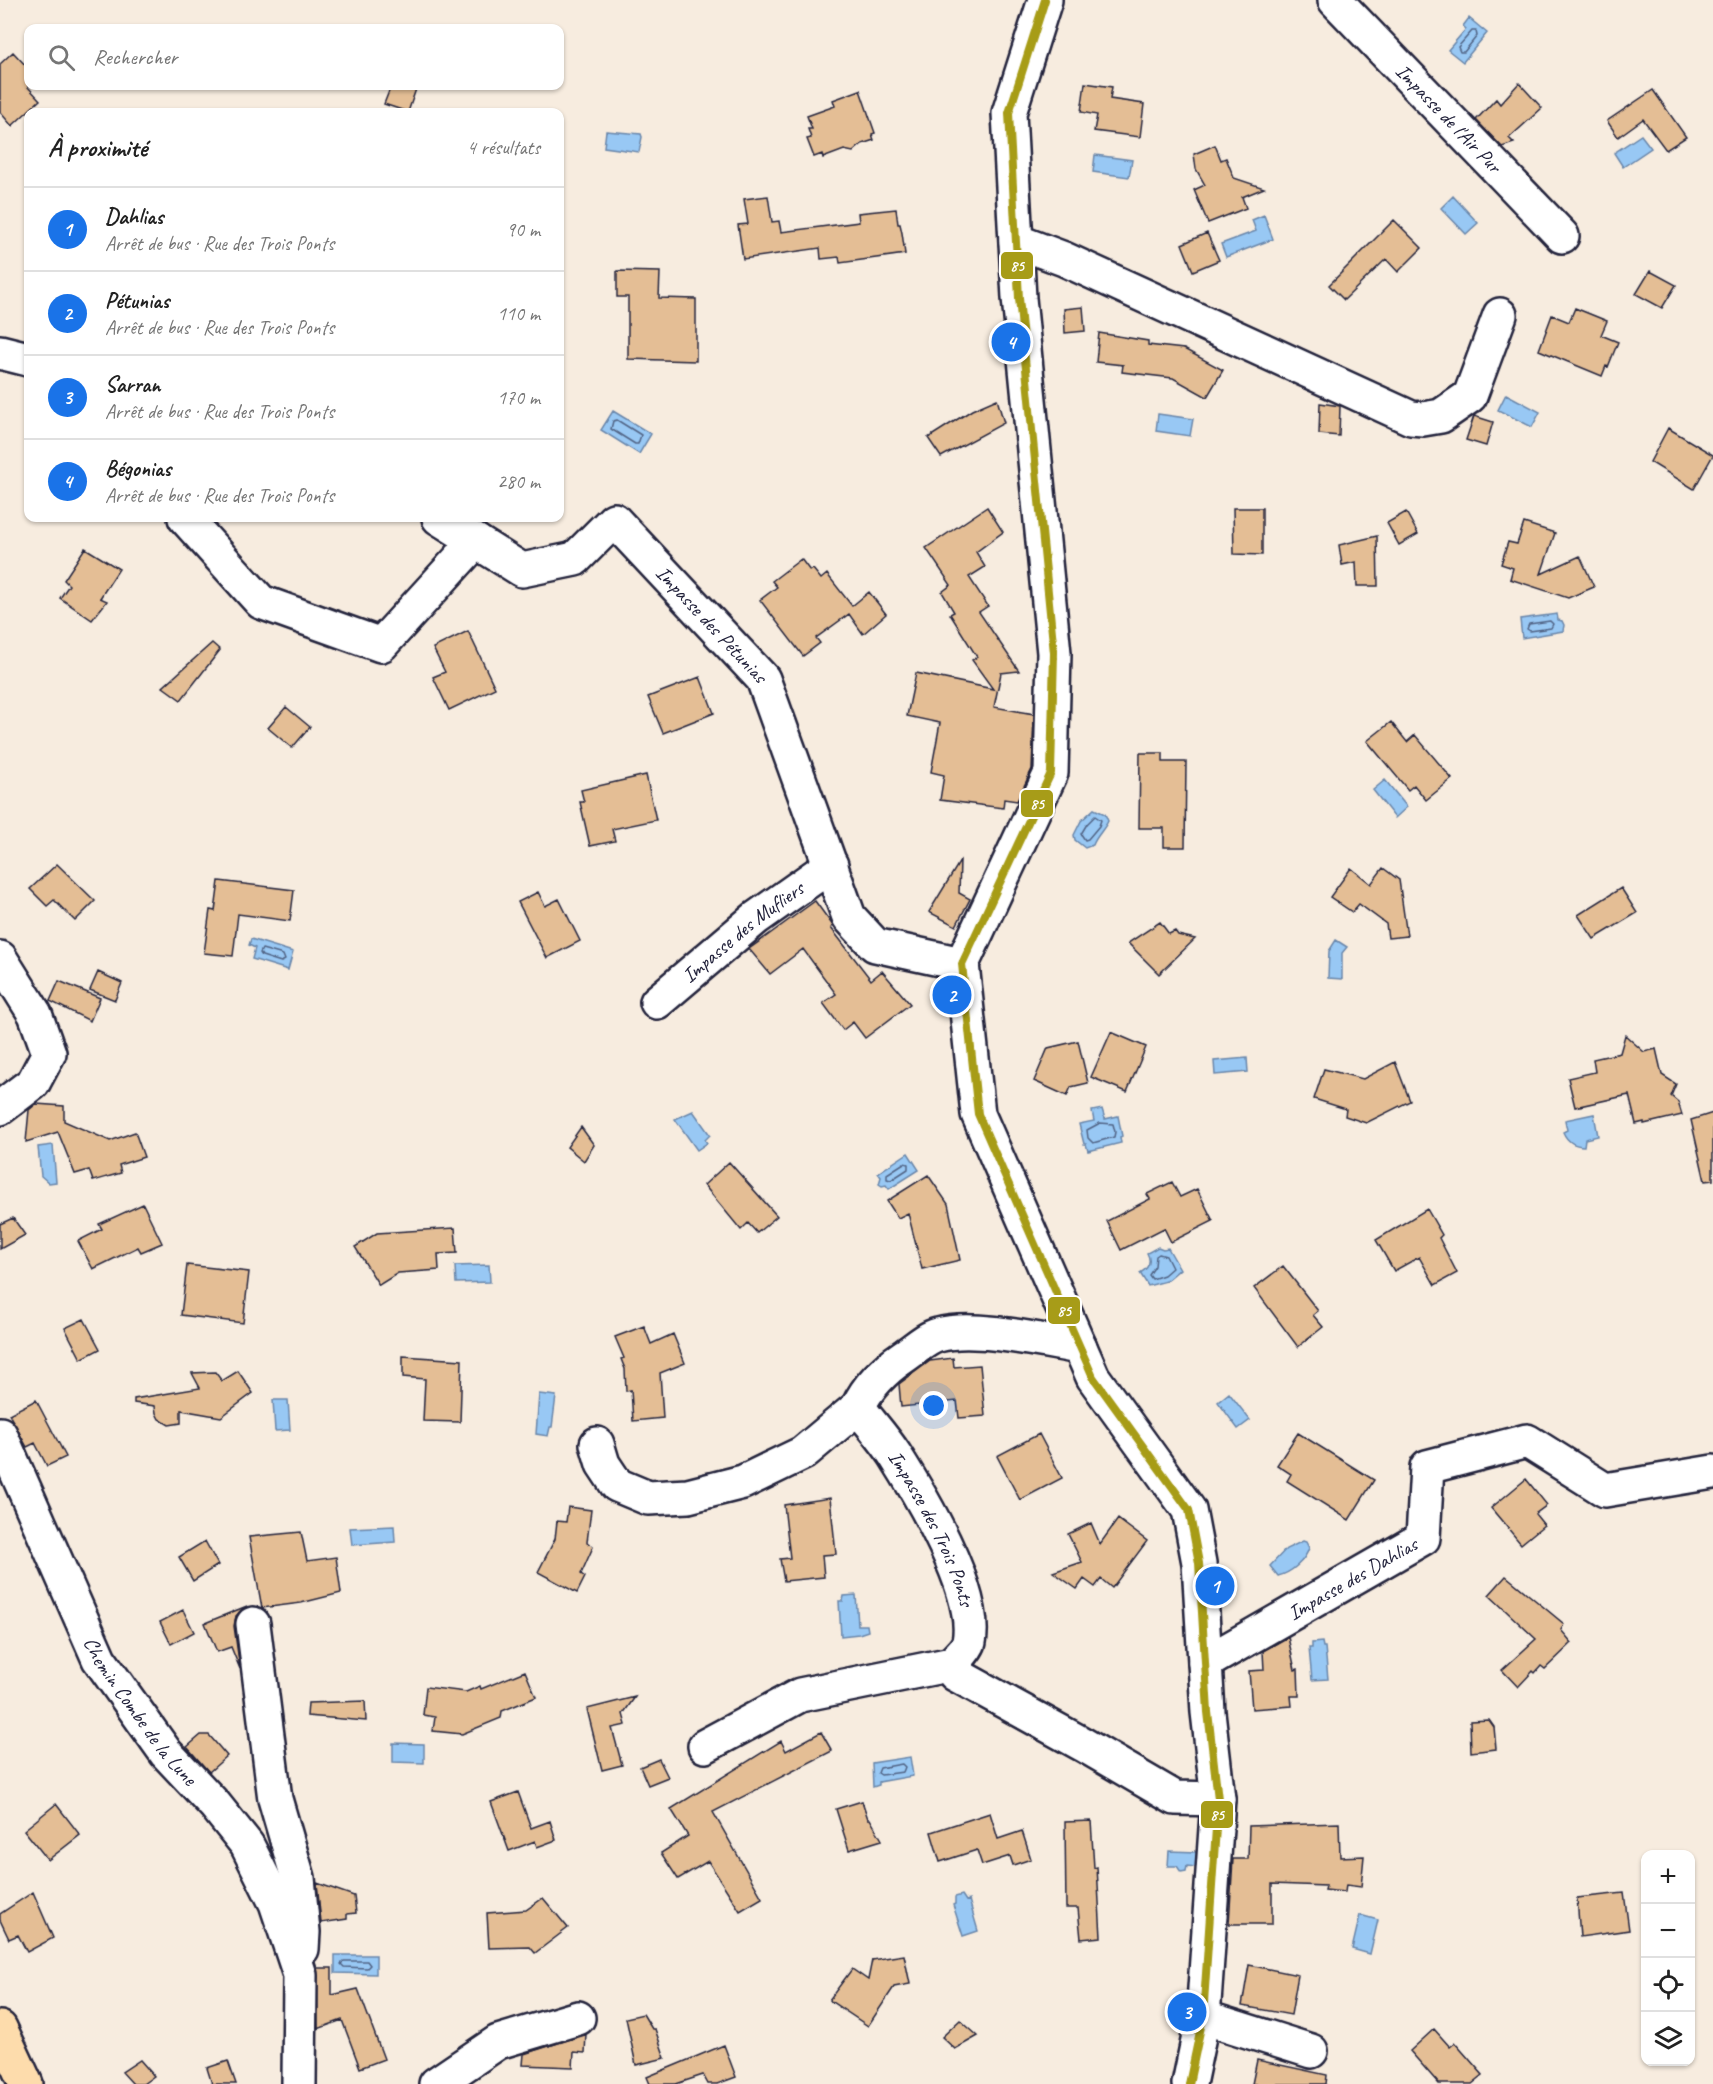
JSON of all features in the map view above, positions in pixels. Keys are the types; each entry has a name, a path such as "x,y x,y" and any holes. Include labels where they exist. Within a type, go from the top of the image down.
{"main road":[{"path":"0,2028 26,2084"}],"street":[{"path":"1045,0 1009,113 1022,331 1054,653 1051,773 962,964 978,1114 1093,1377 1189,1510 1198,1563 1218,1799 1203,2016 1189,2084"},
{"name":"Impasse de l'Air Pur","path":"1335,0 1562,236"},
{"path":"1016,241 1064,259 1411,418 1441,416 1470,396 1500,315"},
{"path":"0,352 24,358"},
{"name":"Impasse des Pétunias","path":"445,522 522,570 575,559 614,520 763,679 849,917 875,945 962,964"},
{"path":"189,522 261,602 381,645 476,541"},
{"name":"Impasse des Mufliers","path":"657,1002 756,918 831,865"},
{"path":"0,958 35,1014 48,1053 33,1083 0,1108"},
{"path":"597,1444 603,1464 617,1485 648,1498 688,1496 743,1482 803,1453 858,1407 865,1392 895,1362 936,1335 956,1331 1011,1336 1080,1347"},
{"name":"Impasse des Trois Ponts","path":"858,1407 894,1454 947,1549 970,1617 968,1644 952,1664"},
{"name":"Chemin Combe de la Lune","path":"0,1434 99,1659 166,1753 215,1805 247,1845 276,1903 300,1975"},
{"name":"Impasse des Dahlias","path":"1205,1663 1423,1538 1427,1467 1527,1441 1605,1490 1713,1472"},
{"name":"Chemin Combe de la Lune","path":"253,1624 275,1799 298,1878 303,1932 300,1975 299,2084"},
{"path":"705,1746 800,1695 952,1664 955,1674 1175,1798 1218,1799"},
{"path":"1203,2016 1311,2051"},
{"path":"436,2084 498,2042 578,2018"}],"water":[{"path":"1469,18 1487,33 1463,62 1448,50 1466,29 1463,26"},
{"path":"606,131 641,134 639,152 604,147"},
{"path":"1641,135 1651,148 1623,167 1614,153"},
{"path":"1095,155 1132,160 1129,177 1093,172"},
{"path":"1453,196 1478,223 1466,234 1441,208"},
{"path":"1264,215 1273,239 1226,257 1221,244 1256,231 1252,220"},
{"path":"1506,394 1540,412 1532,427 1498,410"},
{"path":"613,411 651,434 639,454 601,430"},
{"path":"1158,414 1193,419 1190,436 1156,431"},
{"path":"1557,614 1558,620 1564,625 1563,631 1522,638 1520,619"},
{"path":"1385,780 1407,807 1395,818 1373,790"},
{"path":"1094,809 1105,814 1108,821 1093,845 1085,848 1075,840 1074,835 1081,821"},
{"path":"251,939 293,952 288,970 252,959 255,948 249,945"},
{"path":"1336,940 1347,947 1342,953 1342,979 1328,978 1329,951"},
{"path":"1247,1058 1248,1072 1215,1075 1214,1061"},
{"path":"1102,1109 1105,1119 1118,1116 1121,1143 1088,1151 1079,1124 1094,1121 1092,1111"},
{"path":"693,1111 710,1135 705,1140 707,1143 697,1150 675,1119"},
{"path":"1594,1114 1598,1136 1585,1139 1584,1146 1574,1144 1567,1138 1563,1132 1567,1130 1565,1120"},
{"path":"53,1145 56,1182 49,1183 41,1176 38,1147"},
{"path":"908,1153 919,1170 889,1189 886,1185 879,1184 881,1177 878,1173"},
{"path":"1158,1247 1168,1248 1180,1269 1166,1281 1148,1286 1140,1273 1149,1264 1147,1253"},
{"path":"489,1265 490,1282 456,1283 455,1266"},
{"path":"1229,1393 1250,1420 1238,1429 1218,1402"},
{"path":"539,1394 556,1396 552,1427 550,1427 548,1436 536,1434"},
{"path":"273,1400 288,1400 290,1430 275,1431"},
{"path":"394,1526 395,1542 352,1545 350,1528"},
{"path":"1303,1541 1309,1548 1301,1562 1278,1576 1270,1566 1286,1549"},
{"path":"856,1595 858,1625 867,1625 868,1631 841,1636 839,1601 843,1601 844,1596"},
{"path":"1322,1642 1325,1647 1328,1679 1312,1680 1309,1648 1312,1648 1312,1643"},
{"path":"393,1743 424,1744 424,1763 393,1762"},
{"path":"910,1757 913,1776 879,1782 879,1785 873,1787 872,1763"},
{"path":"1169,1851 1197,1852 1196,1867 1187,1866 1186,1871 1181,1872 1177,1866 1168,1866"},
{"path":"962,1895 966,1901 969,1900 978,1931 963,1936 953,1905 955,1897"},
{"path":"1360,1915 1378,1920 1370,1954 1352,1949"},
{"path":"335,1955 376,1955 376,1974 335,1973"}],"building":[{"path":"13,52 24,64 24,90 31,90 40,100 31,108 24,108 24,115 12,126 0,112 0,64"},
{"path":"1085,83 1112,87 1110,99 1144,104 1140,137 1094,131 1097,115 1081,112"},
{"path":"1519,83 1542,108 1509,138 1514,143 1502,147 1476,120 1496,99 1500,104"},
{"path":"389,90 416,90 409,108 396,108 384,104"},
{"path":"860,90 875,133 872,134 874,140 862,144 853,152 844,150 823,158 822,154 814,157 807,139 811,138 808,129 812,129 807,116 835,106 833,100"},
{"path":"1653,90 1686,137 1666,150 1643,119 1618,137 1607,121"},
{"path":"1215,145 1221,160 1226,158 1234,178 1264,188 1242,197 1246,208 1208,223 1194,190 1205,185 1196,169 1194,154"},
{"path":"768,196 772,222 779,221 781,232 859,222 858,213 896,209 905,254 840,263 839,257 821,259 820,248 743,259 738,225 748,224 744,199"},
{"path":"1394,220 1422,248 1398,272 1386,259 1344,300 1329,285"},
{"path":"1207,233 1219,260 1193,271 1182,244"},
{"path":"617,271 660,272 659,298 696,299 696,361 628,359 628,297 617,297"},
{"path":"1650,271 1676,285 1662,308 1636,294"},
{"path":"1083,307 1085,331 1065,333 1064,309"},
{"path":"1575,308 1607,321 1601,335 1618,342 1602,376 1539,350 1552,315 1569,322"},
{"path":"1099,333 1148,341 1148,345 1184,349 1223,370 1207,397 1173,378 1122,372 1123,365 1096,362"},
{"path":"997,399 1004,423 941,457 928,438 972,410"},
{"path":"1320,403 1340,406 1339,436 1319,434"},
{"path":"1474,416 1493,422 1486,446 1466,440"},
{"path":"1668,428 1713,455 1694,489 1650,462"},
{"path":"987,507 1003,532 976,552 985,567 969,577 988,606 979,612 1019,671 1001,673 994,707 1034,714 1032,769 1017,801 1004,799 1003,808 940,800 944,775 931,772 940,723 907,716 916,673 993,689 972,660 977,657 950,614 954,612 942,592 951,585 926,548"},
{"path":"1233,508 1262,508 1262,555 1234,554"},
{"path":"1406,512 1418,534 1399,545 1387,523"},
{"path":"1524,523 1555,533 1541,574 1580,556 1594,587 1568,598 1510,579 1513,568 1501,564 1508,542 1517,544"},
{"path":"1377,536 1378,586 1357,586 1356,562 1342,565 1339,545"},
{"path":"85,548 119,569 100,598 107,601 92,620 60,598 69,585 64,580"},
{"path":"801,559 810,571 813,569 821,579 827,574 852,606 869,592 886,614 863,634 849,614 816,638 820,643 803,656 760,600 777,587 772,581"},
{"path":"468,631 495,688 449,710 433,677 445,672 433,648"},
{"path":"212,643 220,650 181,700 163,687"},
{"path":"700,677 714,713 663,733 648,697"},
{"path":"286,707 310,727 292,748 268,728"},
{"path":"1391,722 1407,742 1415,735 1452,779 1426,800 1414,785 1408,790 1367,741"},
{"path":"1140,753 1163,753 1163,762 1186,762 1185,847 1164,847 1164,828 1139,828"},
{"path":"646,775 656,820 612,829 615,841 590,846 580,802 584,802 581,790"},
{"path":"960,861 959,893 970,899 956,926 929,912"},
{"path":"57,864 95,901 75,921 54,900 47,906 30,889"},
{"path":"1351,868 1371,884 1383,868 1399,880 1407,936 1388,938 1386,924 1359,904 1352,912 1330,897"},
{"path":"219,881 294,890 290,921 238,914 233,956 204,953 210,910 215,911"},
{"path":"1621,888 1637,913 1594,939 1578,915"},
{"path":"538,892 545,906 559,899 580,941 547,958 518,902"},
{"path":"815,901 833,926 831,928 871,980 882,971 910,1004 865,1038 853,1022 843,1030 823,1003 836,994 803,949 770,974 749,949"},
{"path":"1160,922 1169,934 1175,931 1178,935 1195,939 1159,974 1128,943"},
{"path":"98,972 122,983 115,1000 90,990"},
{"path":"59,981 100,998 90,1021 50,1001"},
{"path":"1111,1032 1146,1047 1127,1092 1091,1077"},
{"path":"1625,1035 1644,1052 1656,1049 1662,1075 1676,1084 1671,1096 1678,1102 1682,1115 1636,1124 1629,1095 1575,1107 1568,1078 1595,1072 1593,1059 1620,1053"},
{"path":"1078,1041 1088,1083 1071,1087 1067,1096 1034,1081 1048,1048"},
{"path":"1395,1062 1410,1101 1366,1123 1345,1116 1346,1109 1314,1099 1324,1069 1363,1079"},
{"path":"36,1104 64,1106 64,1121 110,1141 135,1132 144,1157 119,1165 121,1173 93,1181 89,1170 75,1174 58,1132 26,1142 29,1110"},
{"path":"1713,1113 1713,1180 1705,1181 1691,1120"},
{"path":"581,1127 594,1145 584,1161 567,1147"},
{"path":"729,1162 777,1216 757,1233 748,1223 741,1230 704,1185"},
{"path":"928,1175 948,1204 960,1260 922,1269 908,1213 898,1218 887,1201"},
{"path":"1172,1182 1180,1197 1197,1189 1213,1221 1171,1242 1164,1228 1121,1250 1107,1221 1150,1199 1147,1194"},
{"path":"143,1204 162,1243 141,1252 138,1247 93,1269 78,1241 102,1229 99,1224"},
{"path":"1427,1209 1442,1235 1439,1238 1457,1273 1435,1285 1419,1257 1394,1271 1376,1240"},
{"path":"13,1218 25,1235 0,1249 0,1224"},
{"path":"455,1228 457,1253 438,1254 439,1270 398,1273 379,1285 355,1247 377,1233"},
{"path":"187,1265 249,1272 243,1323 181,1315"},
{"path":"1283,1266 1318,1311 1313,1315 1323,1327 1298,1347 1254,1288"},
{"path":"84,1319 100,1349 81,1359 65,1328"},
{"path":"644,1326 651,1344 673,1334 685,1363 660,1373 663,1418 633,1421 631,1390 626,1391 625,1369 621,1359 624,1358 615,1337"},
{"path":"403,1356 462,1360 460,1422 423,1421 425,1379 403,1377"},
{"path":"953,1358 954,1367 980,1365 985,1416 959,1418 957,1401 901,1407 899,1384 930,1361"},
{"path":"238,1371 253,1393 221,1417 181,1410 181,1423 169,1425 159,1419 155,1406 134,1403 134,1399 200,1388 192,1373 215,1372 222,1381"},
{"path":"36,1400 66,1457 47,1466 35,1443 27,1447 9,1414"},
{"path":"1298,1433 1374,1480 1349,1520 1287,1481 1291,1474 1277,1465"},
{"path":"1039,1434 1062,1478 1020,1500 997,1456"},
{"path":"1526,1479 1547,1505 1535,1514 1544,1525 1521,1544 1491,1508"},
{"path":"830,1498 836,1554 822,1555 824,1577 784,1581 780,1559 790,1558 784,1505"},
{"path":"568,1507 591,1510 587,1542 593,1547 581,1574 585,1577 577,1593 538,1572 555,1539 557,1521 566,1522"},
{"path":"1118,1519 1147,1541 1112,1588 1101,1579 1095,1587 1084,1579 1077,1589 1053,1572 1082,1562 1068,1534 1091,1523 1100,1544"},
{"path":"301,1532 307,1561 336,1557 341,1593 301,1603 262,1608 249,1537"},
{"path":"205,1541 218,1565 193,1581 179,1557"},
{"path":"1506,1576 1564,1624 1561,1630 1572,1643 1545,1669 1541,1666 1535,1673 1533,1671 1518,1687 1502,1670 1536,1639 1489,1595"},
{"path":"247,1606 236,1616 234,1626 240,1669 231,1647 217,1652 205,1623"},
{"path":"183,1610 194,1632 171,1644 160,1622"},
{"path":"1288,1637 1295,1670 1298,1669 1299,1696 1291,1696 1292,1706 1252,1709 1249,1671 1264,1670 1263,1651"},
{"path":"525,1671 536,1697 502,1711 501,1718 462,1734 433,1731 435,1717 423,1715 426,1687 466,1692 480,1686 481,1689"},
{"path":"635,1697 623,1714 626,1725 612,1728 622,1765 602,1770 587,1709"},
{"path":"365,1701 366,1721 307,1716 308,1703"},
{"path":"1489,1720 1494,1727 1496,1749 1471,1752 1470,1721"},
{"path":"821,1732 832,1751 713,1812 762,1898 740,1911 708,1861 678,1879 661,1853 688,1836 671,1809 781,1741 786,1751"},
{"path":"201,1735 209,1735 227,1756 209,1772 187,1747"},
{"path":"659,1759 668,1777 648,1785 640,1767"},
{"path":"518,1792 531,1828 550,1821 556,1840 537,1847 535,1841 509,1851 491,1802"},
{"path":"862,1801 868,1819 882,1840 849,1850 836,1809"},
{"path":"56,1804 80,1835 48,1860 24,1830"},
{"path":"990,1813 998,1839 1022,1831 1031,1859 1013,1865 1010,1856 982,1865 977,1850 940,1862 931,1832"},
{"path":"1091,1821 1094,1868 1097,1867 1101,1937 1081,1939 1078,1908 1066,1908 1065,1822"},
{"path":"1339,1823 1340,1857 1364,1856 1361,1887 1346,1885 1345,1892 1325,1890 1326,1886 1272,1884 1272,1924 1229,1924 1233,1859 1248,1859 1249,1826"},
{"path":"317,1883 354,1896 356,1913 347,1914 347,1919 321,1923"},
{"path":"33,1892 53,1938 27,1952 18,1935 9,1939 0,1920 0,1914"},
{"path":"1624,1893 1629,1930 1580,1937 1577,1898"},
{"path":"543,1898 568,1928 535,1953 530,1947 489,1948 487,1913 526,1910"},
{"path":"904,1955 910,1984 894,1987 868,2026 829,2000 852,1969 868,1980 872,1960"},
{"path":"1249,1965 1298,1975 1291,2015 1242,2006"},
{"path":"317,1968 332,1968 332,1995 358,1989 384,2059 360,2068 342,2020 318,2029"},
{"path":"643,2014 652,2029 655,2029 665,2058 636,2065 626,2018"},
{"path":"960,2020 978,2036 955,2049 942,2037"},
{"path":"1434,2029 1450,2047 1455,2043 1483,2075 1472,2084 1439,2084 1410,2051"},
{"path":"586,2034 585,2053 574,2052 573,2067 523,2065 524,2054"},
{"path":"724,2045 736,2077 717,2084 708,2084 703,2075 676,2084 650,2084 647,2077"},
{"path":"140,2060 154,2076 143,2084 133,2084 122,2072"},
{"path":"1257,2060 1327,2075 1326,2084 1252,2084"},
{"path":"228,2061 236,2084 212,2084 207,2068"}],"transit line":[{"name":"85","path":"1045,0 1009,113 1019,298 1054,653 1051,773 962,964 978,1114 1093,1377 1189,1510 1199,1563 1208,1712 1218,1799 1203,2017 1189,2084"}],"place":[{"name":"Bégonias","path":"1011,342"},
{"name":"Pétunias","path":"952,995"},
{"name":"Dahlias","path":"1215,1586"},
{"name":"Sarran","path":"1187,2012"}]}
